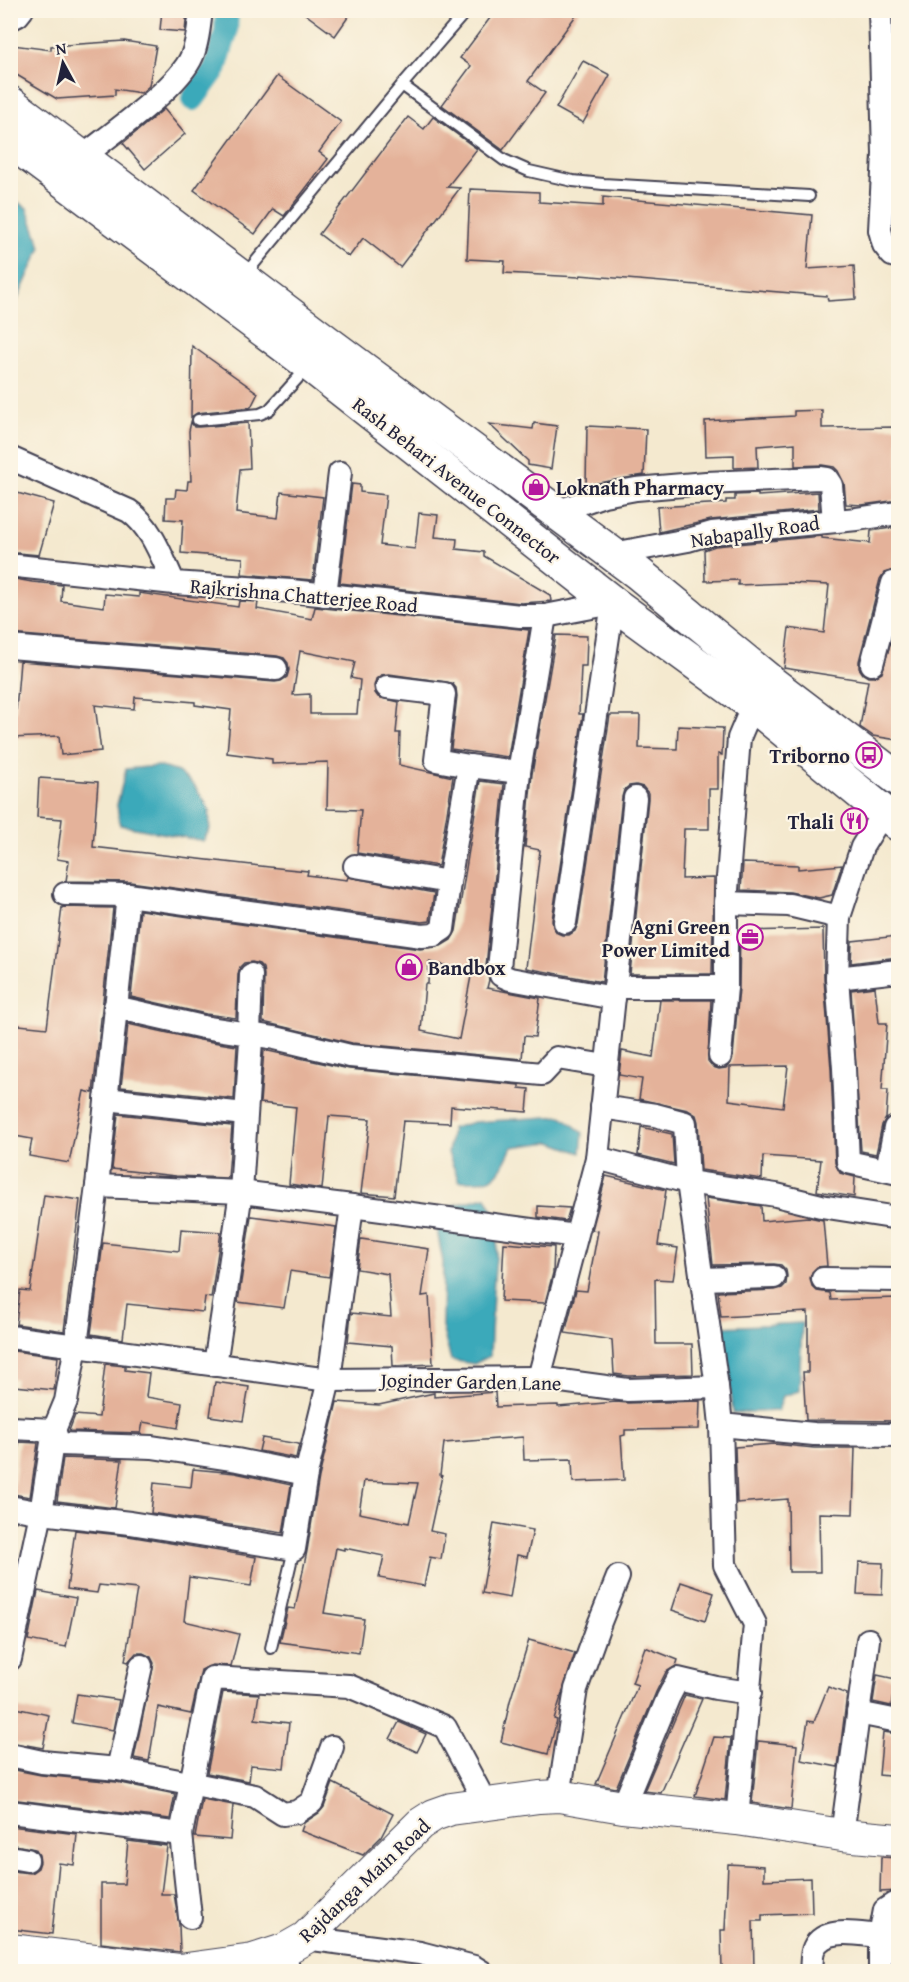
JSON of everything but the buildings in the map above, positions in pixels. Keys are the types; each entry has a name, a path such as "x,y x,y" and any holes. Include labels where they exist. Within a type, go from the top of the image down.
{"main road":[{"name":"Rash Behari Avenue Connector","path":"10,103 327,342 626,563 772,682 891,765"},
{"name":"Rash Behari Avenue Connector","path":"10,141 310,365 613,603 753,705 891,819"}],"street":[{"path":"10,19 22,10"},
{"path":"82,157 172,84 185,68 192,57 199,32 201,10"},
{"path":"880,10 889,38 891,154 880,230 884,245 892,255 898,257"},
{"name":"Rajkrishna Chatterjee Road","path":"10,458 140,518 174,583 325,595 520,616 545,616 613,603"},
{"path":"325,595 340,473"},
{"path":"556,512 604,495 636,489 706,483 820,478 827,479 831,486 834,521"},
{"name":"Nabapally Road","path":"626,563 688,540 718,532 898,513"},
{"path":"565,922 613,603 626,563"},
{"path":"17,566 174,583"},
{"path":"872,664 893,583 898,582"},
{"path":"545,616 519,772 499,968 501,975 510,979 614,993 726,987"},
{"path":"10,647 276,669"},
{"path":"387,687 444,694 436,760 519,772"},
{"path":"720,1056 726,1003 726,903 739,738 753,705"},
{"path":"65,894 128,896 422,936 434,935 443,929 469,766"},
{"path":"539,1378 597,1158 635,798"},
{"path":"891,819 862,847 839,917 837,978 848,1162 893,1171 895,1128"},
{"path":"355,866 449,882"},
{"path":"10,1659 40,1513 54,1430 66,1401 76,1345 97,1186 128,896"},
{"path":"726,903 789,905 839,917"},
{"path":"837,978 898,970"},
{"path":"215,1365 241,1192 251,1040 249,1034 251,975"},
{"path":"116,1007 203,1027 275,1038 350,1056 542,1074 557,1058 606,1066"},
{"path":"106,1099 245,1114"},
{"path":"602,1107 655,1115 685,1123 688,1182 721,1425 725,1565 755,1624 737,1819"},
{"path":"597,1158 688,1182 776,1195 821,1206 898,1218"},
{"path":"97,1186 241,1192 576,1236"},
{"path":"10,1507 294,1549 306,1474 329,1380 352,1206"},
{"path":"701,1279 774,1277"},
{"path":"823,1279 898,1280"},
{"name":"Joginder Garden Lane","path":"10,1338 329,1380 539,1378 628,1390 717,1387"},
{"path":"721,1425 814,1434 898,1435"},
{"path":"10,1428 54,1430"},
{"path":"54,1430 59,1444 152,1447 237,1460 306,1474"},
{"path":"560,1796 576,1689 618,1577"},
{"path":"842,1835 868,1640"},
{"path":"118,1769 141,1666"},
{"path":"190,1917 181,1834 212,1678 349,1686 445,1727 486,1804"},
{"path":"623,1807 678,1679 750,1693"},
{"path":"858,1713 898,1721"},
{"path":"10,1755 42,1762 118,1769 255,1796 283,1814 297,1812 312,1802 332,1747"},
{"name":"Rajdanga Main Road","path":"10,1950 72,1965 179,1970 293,1953 420,1824 434,1815 451,1809 538,1797 560,1796 623,1807 898,1840"},
{"path":"10,1812 181,1834"},
{"path":"880,1971 880,1936 885,1910 898,1904"},
{"path":"811,1971 814,1948 824,1937 837,1933 880,1936"},
{"path":"293,1953 420,1953 476,1970"}],"lane":[{"path":"243,277 467,10"},
{"path":"402,85 504,160 529,171 573,181 603,184 809,196"},
{"path":"198,420 260,414 269,410 310,365"},
{"path":"271,1648 294,1549"}],"water":[{"path":"11,198 27,208 41,247 11,314"},
{"path":"158,766 178,772 194,785 209,809 210,829 203,841 120,825 117,805 126,769"},
{"path":"562,1116 583,1133 581,1153 551,1142 512,1147 494,1177 481,1181 459,1181 448,1153 452,1128 474,1122"},
{"path":"486,1197 499,1223 490,1356 474,1364 451,1360 442,1327 443,1262 435,1219 451,1206"},
{"path":"802,1323 799,1391 783,1396 778,1411 733,1413 722,1327"}],"waterway":[{"path":"193,99 215,69 226,32 227,10"}],"place":[{"name":"Loknath Pharmacy","path":"536,487"},
{"name":"Triborno","path":"869,755"},
{"name":"Thali","path":"854,821"},
{"name":"Agni Green Power Limited","path":"750,937"},
{"name":"Bandbox","path":"409,967"}]}
